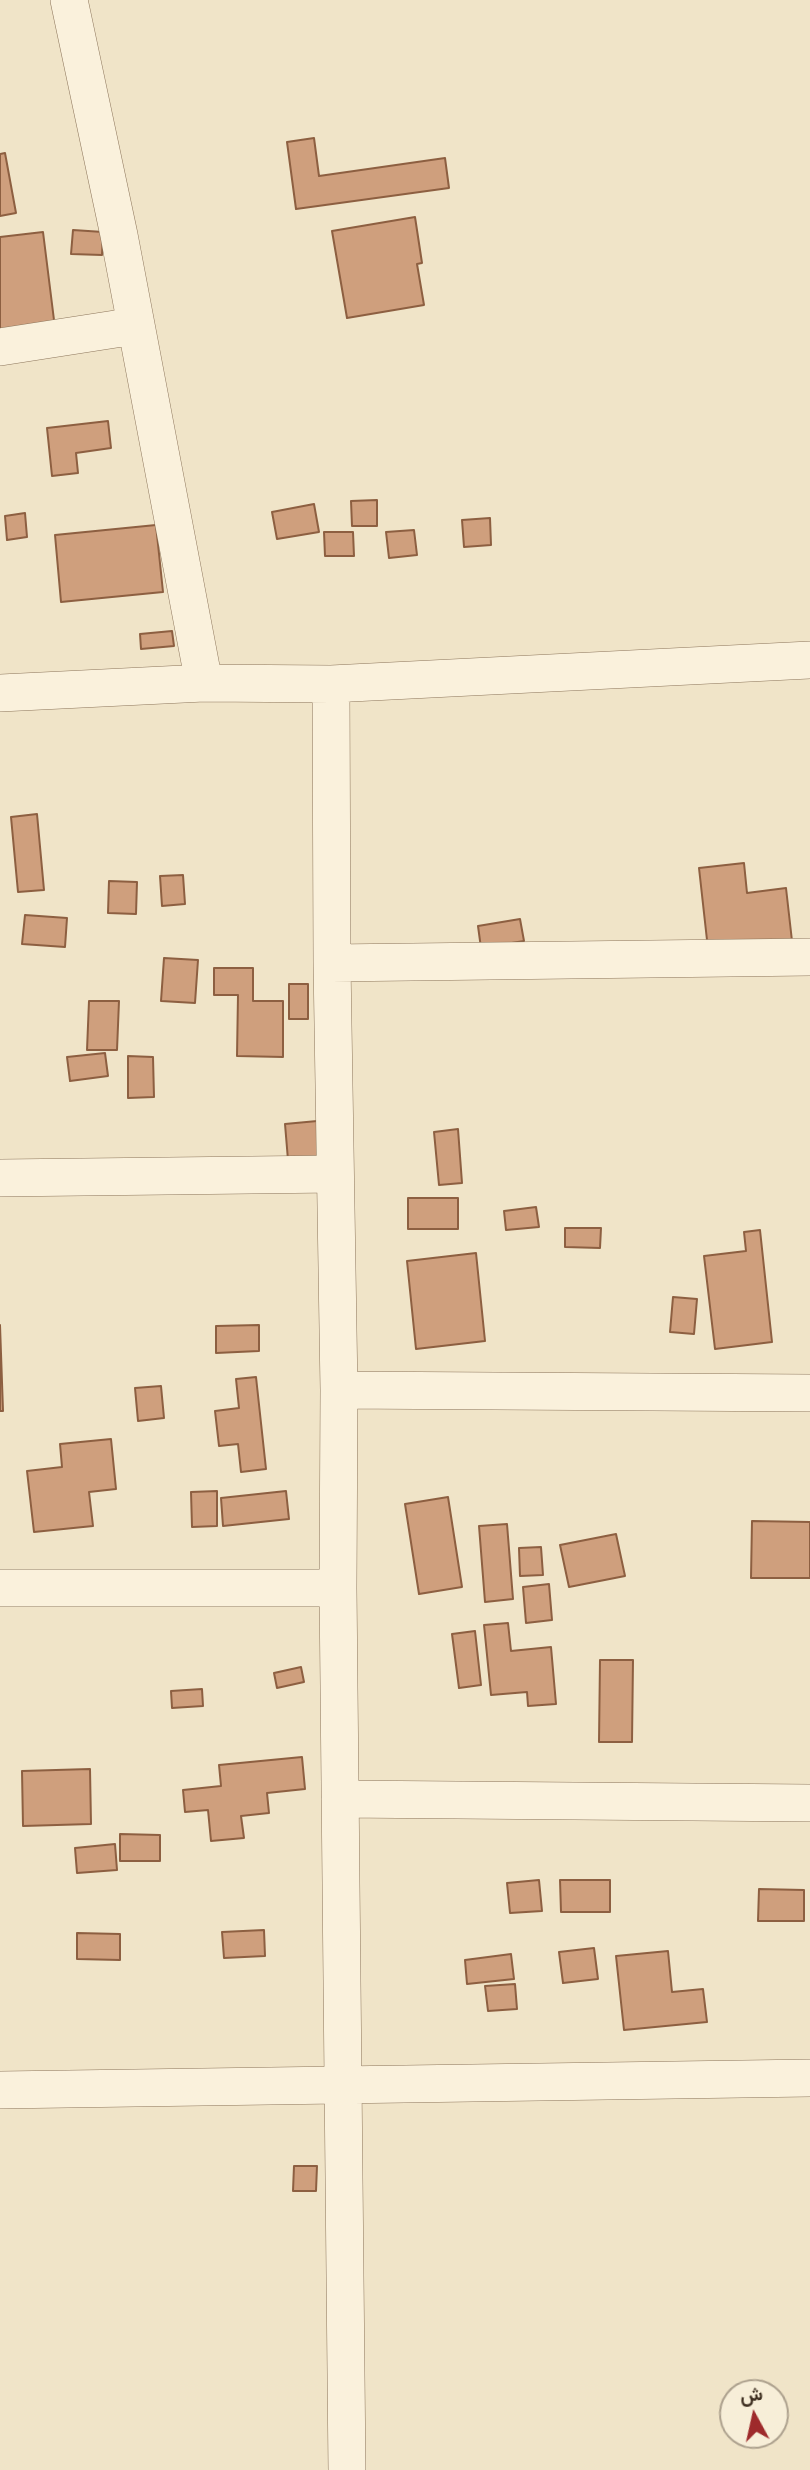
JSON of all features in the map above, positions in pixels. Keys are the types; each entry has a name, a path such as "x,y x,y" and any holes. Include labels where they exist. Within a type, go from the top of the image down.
{"street":[{"path":"69,0 119,235 204,683"},
{"path":"0,347 135,326"},
{"path":"0,693 204,683 331,684 810,660"},
{"path":"331,684 347,2470"},
{"path":"332,963 810,957"},
{"path":"0,1178 335,1174"},
{"path":"339,1390 810,1394"},
{"path":"0,1587 338,1588"},
{"path":"340,1799 810,1803"},
{"path":"0,2090 810,2078"}],"building":[{"path":"314,138 319,176 445,158 449,188 296,209 287,142"},
{"path":"5,153 16,213 0,216 0,154"},
{"path":"415,217 422,263 417,264 424,305 347,318 332,231"},
{"path":"73,230 103,232 102,255 71,254"},
{"path":"43,232 55,328 0,335 0,237"},
{"path":"108,421 111,448 76,453 78,473 52,476 47,428"},
{"path":"377,500 377,526 352,526 351,501"},
{"path":"314,504 319,532 277,539 272,512"},
{"path":"25,513 27,537 7,540 5,516"},
{"path":"490,518 491,545 464,547 462,520"},
{"path":"156,525 163,592 61,602 55,535"},
{"path":"414,530 417,555 389,558 386,532"},
{"path":"324,532 353,532 354,556 325,556"},
{"path":"172,631 174,646 141,649 140,634"},
{"path":"37,814 44,890 18,892 11,817"},
{"path":"744,863 747,893 786,888 792,941 709,958 699,868"},
{"path":"183,875 185,904 162,906 160,876"},
{"path":"109,881 137,882 136,914 108,913"},
{"path":"25,915 67,918 65,947 22,944"},
{"path":"520,919 524,941 481,948 478,926"},
{"path":"164,958 198,960 195,1003 161,1001"},
{"path":"214,968 253,968 253,1001 283,1001 283,1057 237,1056 238,995 214,995"},
{"path":"289,984 308,984 308,1019 289,1019"},
{"path":"89,1001 119,1001 117,1050 87,1050"},
{"path":"105,1053 108,1076 70,1081 67,1057"},
{"path":"128,1056 153,1057 154,1097 128,1098"},
{"path":"328,1120 331,1156 288,1160 285,1124"},
{"path":"458,1129 462,1183 439,1185 434,1132"},
{"path":"408,1198 458,1198 458,1229 408,1229"},
{"path":"536,1207 539,1227 506,1230 504,1211"},
{"path":"565,1228 601,1228 600,1248 565,1247"},
{"path":"760,1230 772,1342 715,1349 704,1256 746,1251 744,1232"},
{"path":"476,1253 485,1341 416,1349 407,1261"},
{"path":"673,1297 697,1299 694,1334 670,1332"},
{"path":"0,1325 3,1411 0,1411"},
{"path":"259,1325 259,1351 216,1353 216,1326"},
{"path":"256,1377 266,1469 241,1472 238,1444 219,1446 215,1411 239,1408 236,1379"},
{"path":"161,1386 164,1418 138,1421 135,1388"},
{"path":"111,1439 116,1489 89,1492 93,1526 34,1532 27,1471 62,1467 60,1444"},
{"path":"217,1491 217,1526 192,1527 191,1492"},
{"path":"286,1491 289,1519 223,1526 221,1498"},
{"path":"448,1497 462,1587 419,1594 405,1504"},
{"path":"752,1521 810,1522 810,1578 751,1578"},
{"path":"507,1524 513,1599 485,1602 479,1526"},
{"path":"616,1534 625,1576 569,1587 560,1545"},
{"path":"541,1547 543,1575 520,1576 519,1548"},
{"path":"549,1584 552,1620 526,1623 523,1587"},
{"path":"508,1623 511,1651 551,1647 556,1704 528,1706 527,1692 491,1695 484,1625"},
{"path":"475,1631 481,1685 459,1688 452,1634"},
{"path":"600,1660 633,1660 632,1742 599,1742"},
{"path":"301,1667 304,1682 277,1688 274,1673"},
{"path":"202,1689 203,1706 172,1708 171,1691"},
{"path":"302,1757 305,1789 267,1793 269,1813 241,1816 244,1838 211,1841 208,1810 185,1812 183,1790 221,1786 219,1765"},
{"path":"90,1769 91,1824 23,1826 22,1771"},
{"path":"120,1834 160,1835 160,1861 120,1861"},
{"path":"115,1844 117,1870 77,1873 75,1848"},
{"path":"539,1880 542,1911 510,1913 507,1883"},
{"path":"560,1880 610,1880 610,1912 561,1912"},
{"path":"759,1889 804,1890 804,1921 758,1921"},
{"path":"264,1930 265,1956 224,1958 222,1932"},
{"path":"77,1933 120,1934 120,1960 77,1959"},
{"path":"594,1948 598,1979 563,1983 559,1952"},
{"path":"668,1951 672,1992 703,1989 707,2022 624,2030 616,1956"},
{"path":"511,1954 514,1979 467,1984 465,1960"},
{"path":"515,1984 517,2009 488,2011 485,1986"},
{"path":"294,2166 317,2166 316,2191 293,2191"}]}
